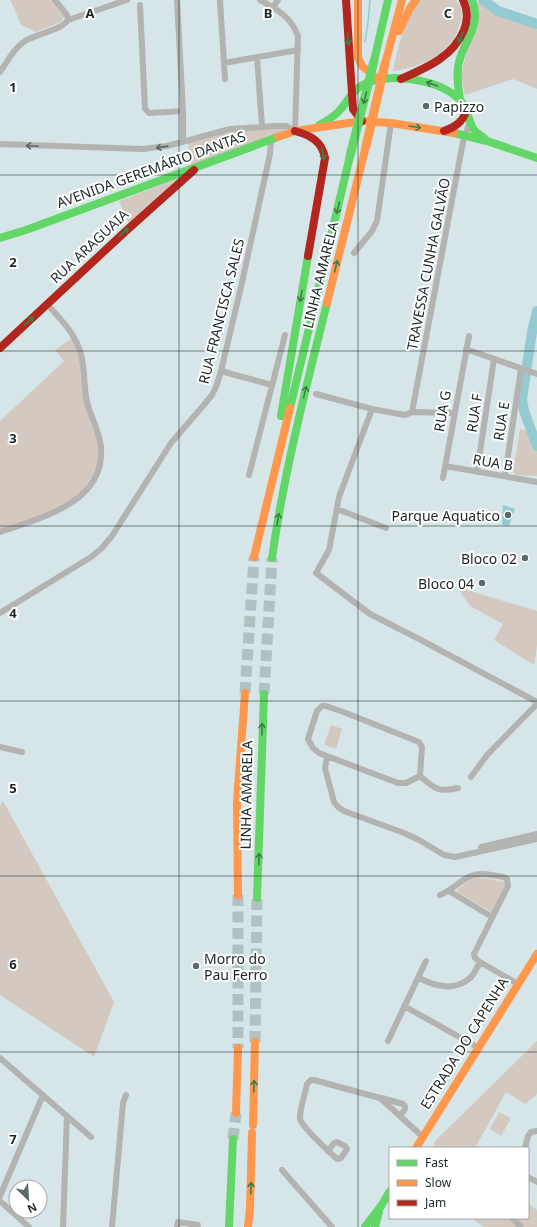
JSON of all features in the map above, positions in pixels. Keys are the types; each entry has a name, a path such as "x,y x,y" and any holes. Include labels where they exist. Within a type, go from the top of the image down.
{"main road":[{"path":"346,0 353,109 362,121"},
{"path":"358,0 358,58 362,66 377,78"},
{"name":"LINHA AMARELA","path":"254,557 388,0"},
{"name":"LINHA AMARELA","path":"272,558 278,516 295,432 402,0"},
{"path":"387,60 410,8 416,0"},
{"path":"401,79 434,64 443,58 459,41 466,23 467,15 463,0"},
{"path":"460,99 457,71 459,61 475,24 476,8 472,0"},
{"name":"AVENIDA GEREMÁRIO DANTAS","path":"313,128 334,116 360,86 377,78 401,79 437,85 460,99 476,131 487,141"},
{"path":"444,132 460,123 466,112"},
{"name":"AVENIDA GEREMÁRIO DANTAS","path":"0,238 26,230 295,131 313,128 362,121 391,123 487,141 537,158"},
{"path":"277,461 282,408 325,158 322,146 318,142 310,135 295,131"},
{"name":"RUA ARAGUAIA","path":"0,348 177,184 199,166"},
{"path":"170,177 173,178 177,184"},
{"name":"LINHA AMARELA","path":"238,895 237,802 245,693"},
{"name":"LINHA AMARELA","path":"257,898 264,694"},
{"name":"ESTRADA DO CAPENHA","path":"417,1147 537,954"},
{"path":"248,1227 250,1208 255,1042"},
{"path":"236,1112 238,1048"},
{"path":"229,1227 233,1139"},
{"path":"365,1227 389,1193"},
{"path":"375,1227 381,1206"}],"street":[{"path":"56,0 67,15 68,20"},
{"path":"0,72 16,48 22,43 56,28 68,20 120,1 127,0"},
{"path":"177,0 183,111 183,142"},
{"path":"220,0 225,79"},
{"path":"0,144 143,149 167,146 230,129 262,126 287,126 295,131 298,36 295,27 289,19 273,7 260,0"},
{"path":"273,7 278,0"},
{"path":"140,5 145,109 149,113 183,111"},
{"path":"224,63 298,50"},
{"path":"258,57 262,126"},
{"name":"TRAVESSA CUNHA GALVÃO","path":"412,412 470,121"},
{"path":"354,253 372,231 377,220 391,123"},
{"name":"RUA FRANCISCA SALES","path":"0,613 91,557 101,548 112,536 171,443 212,395 221,371 265,176 271,140"},
{"path":"0,532 46,516 70,505 79,498 93,480 100,463 100,442 87,403 81,351 72,333 47,304"},
{"path":"249,475 285,335"},
{"name":"RUA G","path":"442,478 469,336"},
{"path":"466,349 537,374"},
{"name":"RUA F","path":"477,472 494,359"},
{"name":"RUA E","path":"505,476 521,368"},
{"path":"221,371 272,385"},
{"path":"316,394 372,409 405,415 412,412 454,414"},
{"path":"372,409 338,497 329,550 316,573 370,614 537,703 487,755 471,777"},
{"name":"RUA B","path":"445,466 537,482"},
{"path":"337,509 386,528"},
{"path":"322,706 326,706 419,742 422,747 420,776 406,783 398,783 328,757 313,748 308,739 317,711 322,706"},
{"path":"0,747 22,752"},
{"path":"328,757 325,768 326,774 334,802 338,807 344,811 404,833 444,855 448,856 537,838"},
{"path":"420,776 435,789 451,790 458,788"},
{"path":"522,840 537,834"},
{"path":"440,895 449,891 466,877 476,874 504,877 507,879 508,886 474,954 475,958 480,962 518,984"},
{"path":"449,891 492,917"},
{"path":"388,1041 426,961"},
{"path":"419,978 435,986 446,987 460,984 470,978 480,962"},
{"path":"404,1006 479,1048"},
{"path":"0,1059 91,1137"},
{"path":"328,1150 303,1125 300,1118 307,1084 311,1080 404,1104 405,1109 400,1116"},
{"path":"0,1196 43,1095"},
{"path":"112,1227 123,1103 126,1095"},
{"path":"380,1098 423,1137"},
{"path":"63,1227 67,1116"},
{"path":"525,1147 528,1136 531,1132 537,1131"},
{"path":"282,1170 332,1227"},
{"path":"0,1201 29,1227"},
{"path":"513,1219 521,1227"},
{"path":"177,1227 178,1222 198,1225"}],"shaded area":[{"path":"9,0 55,0 66,14 61,22 36,32 21,25 11,1"},
{"path":"420,0 456,0 461,12 461,20 457,32 452,41 436,56 415,66 393,71 406,25 414,8"},
{"path":"478,0 537,25 537,89 513,79 465,95 461,76"},
{"path":"284,128 290,131 191,167 188,143 231,131"},
{"path":"184,176 130,226 119,201"},
{"path":"73,337 77,343 86,399 101,452 96,472 76,498 46,515 0,530 0,421 64,361 55,350"},
{"path":"520,429 535,432 537,434 537,476 515,475 513,471"},
{"path":"457,587 537,611 537,646 534,665 494,640 503,624 470,606"},
{"path":"331,725 342,729 336,749 324,745"},
{"path":"3,801 114,1002 94,1057 0,995 0,806"},
{"path":"478,877 504,882 506,884 493,911 491,912 457,892 457,890 468,881"},
{"path":"537,1041 537,1094 525,1104 506,1092 476,1147 434,1147 434,1142"},
{"path":"499,1112 511,1118 501,1136 490,1129"},
{"path":"529,1205 537,1210 537,1227 484,1227 472,1219 529,1219"}],"water":[{"name":"Parque Aquatico","path":"503,505 515,509 509,526 502,525"}],"waterway":[{"path":"365,42 370,0"},
{"path":"483,0 498,11 537,24"},
{"path":"537,311 532,332 522,399 524,411 537,446"}],"tunnel":[{"path":"245,693 254,557"},
{"path":"264,694 272,558"},
{"path":"238,895 238,1048"},
{"path":"255,1042 257,898"},
{"path":"233,1139 236,1113"}],"traffic: fast":[{"path":"374,61 388,0"},
{"path":"460,99 458,67 474,25 475,9 472,0"},
{"path":"350,156 374,61"},
{"path":"319,125 336,114 353,93 361,86 372,81 384,79 412,79 438,86 450,92 459,99 465,106 472,127 485,139"},
{"path":"454,133 487,141 537,158"},
{"path":"0,238 26,230 278,137"},
{"path":"290,408 350,156"},
{"path":"281,416 308,256"},
{"path":"272,558 289,462 327,303"},
{"path":"257,898 264,694"},
{"path":"229,1227 233,1139"},
{"path":"365,1227 389,1193"},
{"path":"375,1227 379,1212"}],"traffic: slow":[{"path":"358,0 358,58 362,66 377,78"},
{"path":"385,64 402,0"},
{"path":"399,31 410,8 416,0"},
{"path":"366,146 385,64"},
{"path":"278,137 295,131 362,121 391,123 454,133"},
{"path":"327,303 366,146"},
{"path":"254,557 290,408"},
{"path":"238,895 237,802 245,693"},
{"path":"417,1147 537,954"},
{"path":"253,1125 255,1042"},
{"path":"236,1113 238,1048"},
{"path":"248,1227 252,1133"}],"traffic: jam":[{"path":"346,0 352,94"},
{"path":"401,79 429,66 453,48 464,30 466,22 467,11 463,0"},
{"path":"352,94 353,109 362,121"},
{"path":"444,131 458,124 465,115 466,111"},
{"path":"295,131 310,137 318,143 325,158 308,256"},
{"path":"0,348 194,170"}],"place":[{"name":"Papizzo","path":"426,106"},
{"name":"Parque Aquatico","path":"508,515"},
{"name":"Bloco 02","path":"525,558"},
{"name":"Bloco 04","path":"482,583"},
{"name":"Morro do Pau Ferro","path":"196,966"}]}
